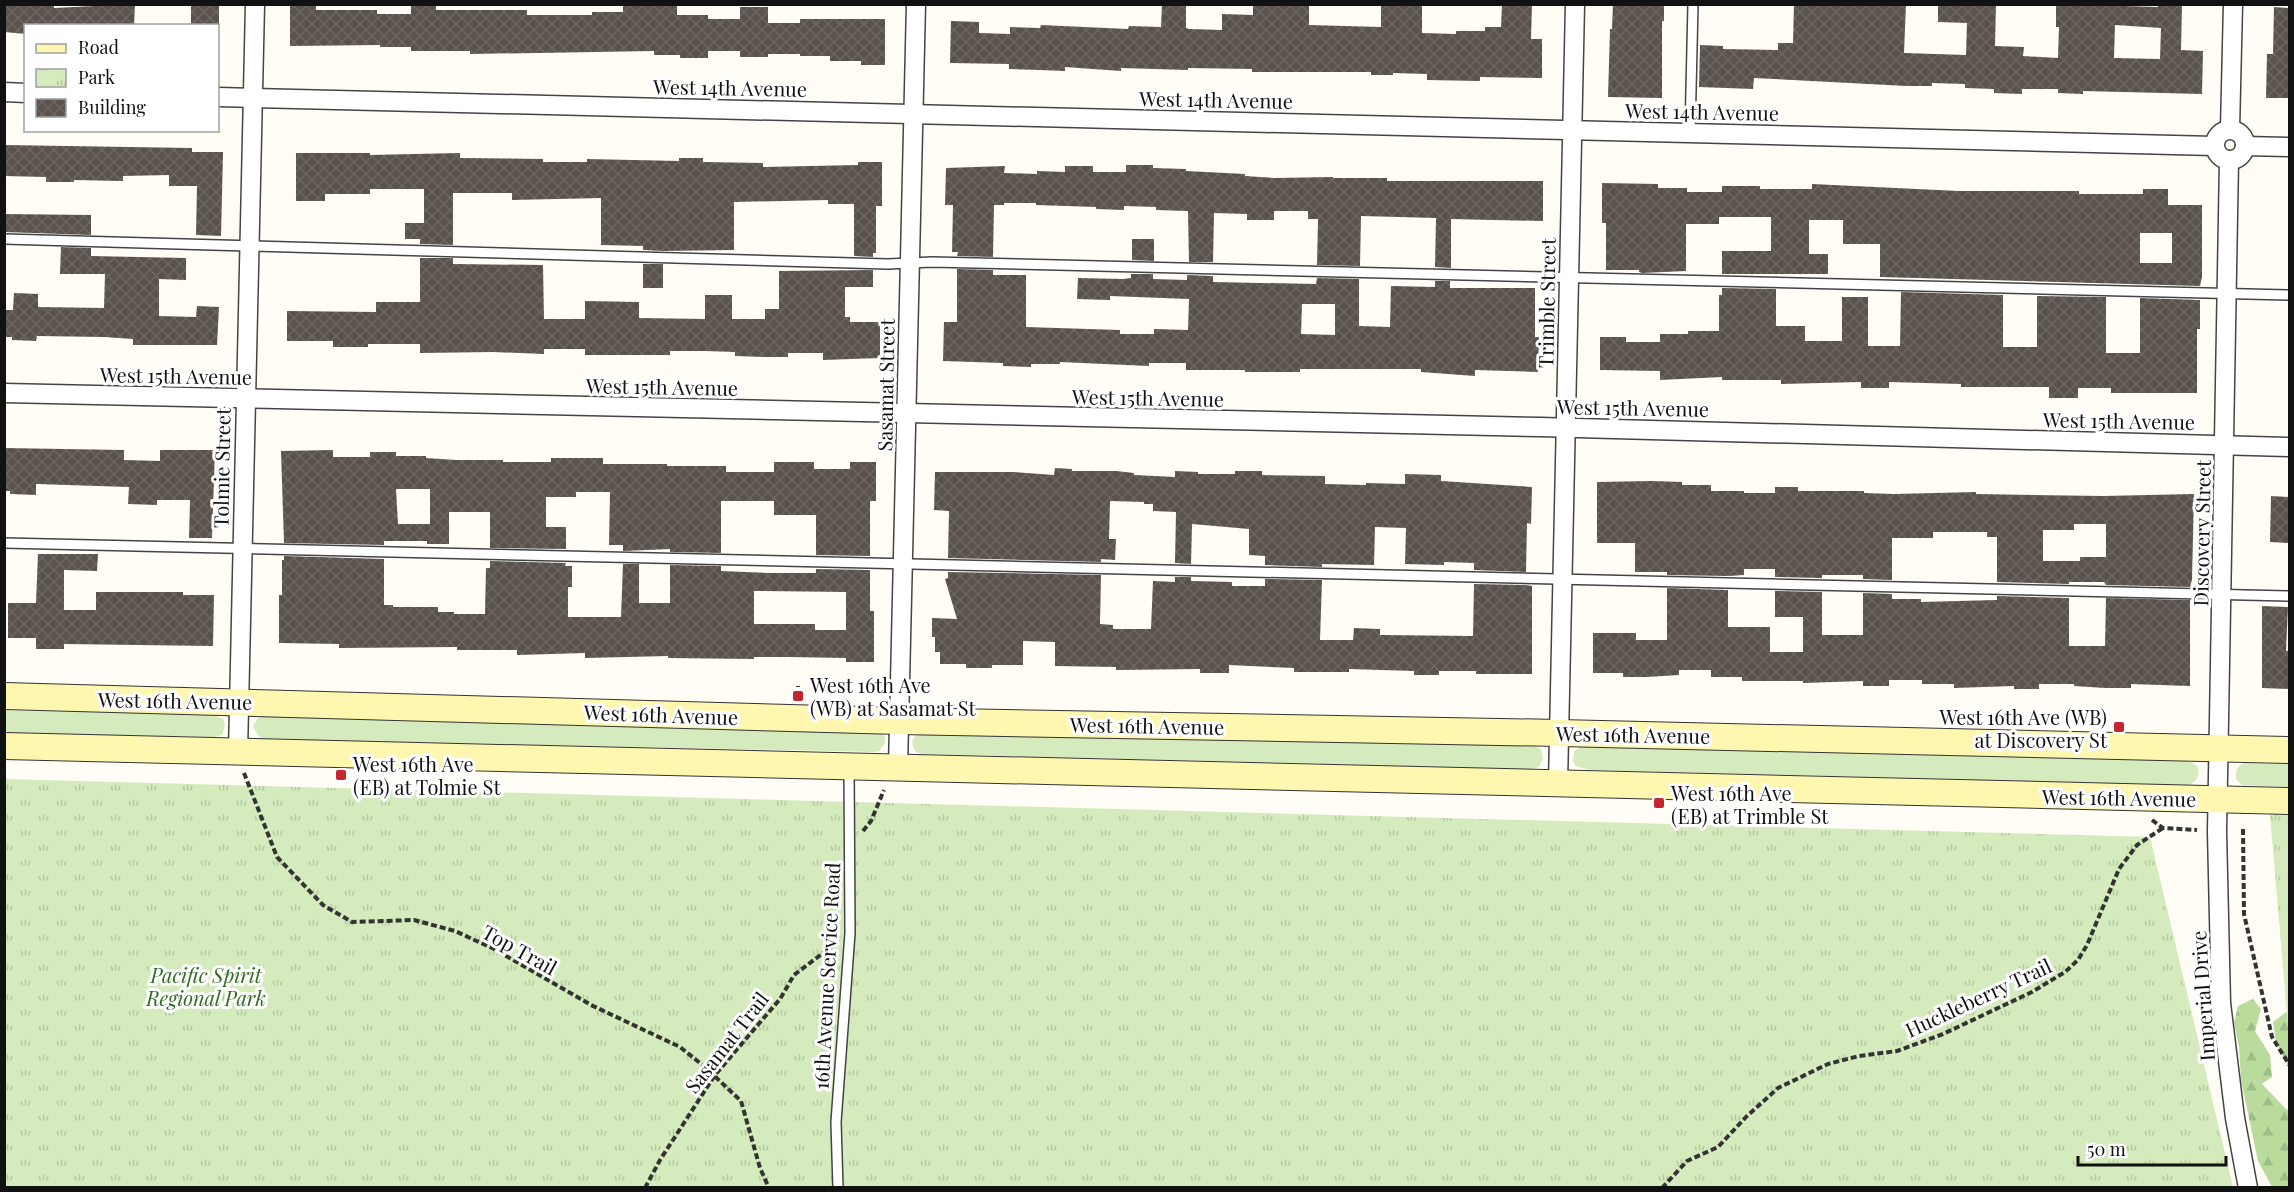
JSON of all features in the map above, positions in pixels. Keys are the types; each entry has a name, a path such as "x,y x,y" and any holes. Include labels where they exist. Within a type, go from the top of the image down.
{"main road":[{"name":"West 16th Avenue","path":"4,696 898,721 1559,732 2289,750"},
{"name":"West 16th Avenue","path":"4,746 240,762 849,766 892,777 1558,783 2289,801"}],"street":[{"name":"Tolmie Street","path":"240,762 238,702 255,4"},
{"name":"Sasamat Street","path":"892,777 898,721 903,564 916,4"},
{"name":"Trimble Street","path":"1558,783 1575,4"},
{"path":"2230,129 2233,4"},
{"path":"4,92 24,93"},
{"name":"West 14th Avenue","path":"219,98 2214,146"},
{"path":"2230,129 2243,136 2245,146 2238,158 2229,160 2217,154 2214,146 2217,136 2230,129"},
{"path":"2245,146 2289,147"},
{"name":"Discovery Street","path":"2217,799 2229,160"},
{"name":"West 15th Avenue","path":"4,393 1566,428 2289,447"},
{"name":"Imperial Drive","path":"2217,799 2221,1004 2235,1118 2248,1188"}],"lane":[{"path":"1689,133 1693,4"},
{"path":"4,239 2289,296"},
{"path":"4,543 2289,596"},
{"name":"16th Avenue Service Road","path":"838,1188 836,1122 850,933 849,766"}],"path":[{"path":"798,686 798,696"},
{"name":"Top Trail","path":"240,762 277,857 323,905 352,922 414,920 455,931 494,949 591,1005 680,1047 715,1075 741,1101 760,1168 769,1188"},
{"path":"851,848 871,821 892,777"},
{"name":"Huckleberry Trail","path":"1662,1188 1687,1161 1718,1147 1778,1088 1828,1064 1897,1051 1943,1034 2032,992 2065,972 2078,960 2087,945 2119,869 2137,845 2163,828"},
{"path":"2243,829 2244,914 2272,1037 2289,1066"},
{"name":"Sasamat Trail","path":"645,1188 660,1160 715,1075 780,999 794,975 850,933"}],"green space":[{"path":"5,710 214,715 223,719 225,725 222,735 214,737 5,733"},
{"path":"263,716 881,732 885,737 885,743 879,751 874,752 263,739 258,736 253,726 258,718"},
{"path":"917,734 1531,744 1541,749 1543,758 1539,767 1531,769 923,754 916,752 913,747 912,743"},
{"path":"1583,746 2189,761 2197,766 2199,772 2196,780 2189,785 1588,770 1576,766 1573,762 1574,751"},
{"path":"2244,763 2289,764 2289,787 2242,785 2236,779 2236,774 2238,768"},
{"name":"Pacific Spirit Regional Park","path":"5,779 2150,837 2233,1187 5,1188"},
{"path":"2270,815 2289,815 2289,1038"},
{"path":"2253,999 2261,1009 2255,1031 2270,1055 2272,1077 2262,1084 2287,1110 2289,1108 2289,1187 2272,1187 2258,1161 2241,1080 2239,1046 2234,1023 2238,1006"},
{"path":"2289,1010 2289,1067 2276,1042 2273,1022"}],"building":[{"path":"4,4 54,4 54,8 135,4 134,24 24,24 24,34 4,32"},
{"path":"191,4 219,4 219,24 191,24"},
{"path":"411,4 436,4 436,10 527,10 527,15 592,15 592,12 623,12 623,4 677,4 677,15 708,15 708,19 740,19 740,7 768,7 768,23 800,23 800,19 885,19 885,65 861,65 861,61 830,61 830,56 800,56 800,54 740,57 740,51 708,51 708,58 680,58 680,55 654,55 654,51 470,54 470,51 411,51 411,47 380,47 380,45 290,46 290,5 316,5 316,10 377,10 377,14 411,14"},
{"path":"1162,4 1186,4 1186,28 1222,30 1222,14 1253,15 1253,4 1309,4 1309,25 1381,27 1381,4 1422,4 1422,33 1456,34 1456,31 1485,31 1485,27 1501,27 1502,4 1532,4 1531,39 1542,39 1542,78 1480,77 1480,81 1427,80 1427,74 1371,75 1371,72 1252,72 1252,69 1188,68 1188,70 1121,68 1121,71 1065,67 1065,71 1009,69 1009,64 950,63 951,21 979,22 979,33 1010,34 1010,27 1040,28 1041,25 1128,29 1129,26 1161,27"},
{"path":"1613,4 1664,4 1662,98 1608,97"},
{"path":"1794,4 1906,4 1904,53 1966,55 1967,23 1938,22 1938,4 1996,4 1995,46 2024,47 2023,56 2058,58 2059,27 2056,27 2056,4 2158,7 2158,4 2182,4 2181,50 2203,51 2202,94 2083,91 2083,94 2058,93 2058,89 2022,89 2022,94 1994,93 1994,89 1965,88 1965,84 1932,83 1932,86 1907,86 1754,78 1753,89 1699,87 1700,45 1723,46 1723,49 1778,50 1778,43 1793,43","holes":["2115,25 2161,28 2160,59 2114,58"]},
{"path":"2274,7 2289,8 2289,98 2266,98 2267,54 2273,54"},
{"path":"4,145 192,148 192,152 223,152 221,236 196,235 197,186 169,186 169,175 123,176 123,181 74,180 74,182 46,182 46,177 4,176"},
{"path":"296,153 370,153 370,155 460,153 460,158 543,159 543,162 587,162 587,159 679,161 679,158 703,158 703,162 763,163 763,167 858,165 858,162 882,162 882,206 876,206 876,253 873,253 873,257 854,256 854,204 828,204 828,200 734,202 734,250 663,251 643,250 643,246 601,245 601,198 512,200 512,193 453,193 453,245 420,244 420,239 405,239 405,223 424,223 424,189 370,189 370,194 325,194 325,201 296,201"},
{"path":"1126,165 1153,165 1153,168 1275,178 1543,181 1543,221 1451,219 1451,268 1435,267 1436,218 1361,216 1360,266 1317,265 1318,219 1308,219 1308,211 1274,211 1274,220 1247,220 1247,214 1214,213 1213,262 1189,262 1188,211 1156,210 1156,207 1124,206 1124,210 1036,205 1036,203 1004,203 1004,205 994,205 993,257 957,256 958,252 952,252 953,205 945,205 946,168 1005,166 1004,173 1037,174 1037,171 1065,172 1065,166 1093,166 1093,172 1126,172"},
{"path":"1602,183 1658,184 1658,188 1687,188 1687,192 1722,192 1722,186 1812,189 1812,184 1959,191 2079,191 2079,194 2143,194 2143,189 2168,189 2168,205 2202,205 2202,277 2200,286 1880,277 1880,244 1843,244 1843,220 1809,220 1809,254 1828,254 1828,274 1722,274 1722,251 1771,251 1771,217 1719,217 1719,224 1686,224 1686,271 1642,273 1639,270 1606,270 1606,223 1602,223","holes":["2140,233 2172,233 2172,263 2140,263"]},
{"path":"4,214 91,215 91,235 4,232"},
{"path":"1132,239 1154,239 1154,261 1132,260"},
{"path":"61,247 91,248 91,256 186,258 186,280 159,279 159,316 196,317 197,306 219,307 217,345 133,345 133,339 104,337 37,336 36,341 12,340 12,337 4,337 4,310 13,310 14,293 38,294 38,307 104,308 105,274 60,274"},
{"path":"420,258 453,258 453,264 543,265 544,319 585,319 585,301 639,302 639,318 705,319 705,295 732,295 732,319 765,319 765,309 779,309 779,271 873,270 873,287 845,287 845,317 850,317 850,322 880,322 880,358 823,360 823,353 788,353 788,357 765,357 735,356 735,352 705,351 670,351 670,355 585,355 585,349 544,349 544,354 420,353 420,344 333,347 333,341 287,341 287,311 376,312 376,302 420,302"},
{"path":"643,264 663,264 663,288 643,288"},
{"path":"957,269 993,270 993,275 1026,275 1026,327 1120,330 1120,334 1154,334 1154,329 1188,330 1189,299 1110,296 1110,300 1077,299 1078,278 1123,279 1131,278 1131,274 1153,274 1153,279 1187,280 1187,275 1213,276 1213,282 1316,284 1317,278 1359,279 1359,326 1390,327 1391,286 1435,287 1435,281 1450,281 1450,288 1535,288 1535,337 1539,337 1538,372 1475,370 1475,376 1421,372 1421,369 1300,369 1300,372 1245,372 1245,370 1186,370 1186,363 1149,363 1149,366 1060,362 1060,364 1031,364 1031,367 1003,366 1003,363 943,361 944,322 957,322","holes":["1302,304 1335,304 1335,335 1301,334"]},
{"path":"1722,288 1776,289 1776,326 1805,326 1805,341 1842,341 1842,297 1868,297 1868,346 1900,346 1901,292 2003,295 2003,347 2037,347 2037,296 2106,297 2106,353 2140,353 2140,298 2200,300 2200,329 2197,329 2197,393 2111,393 2111,388 2078,388 2078,398 2049,398 2049,387 1961,387 1961,384 1889,382 1889,388 1861,388 1861,382 1781,384 1781,380 1722,380 1722,377 1660,380 1660,371 1600,370 1600,337 1626,337 1626,342 1660,342 1660,334 1719,331 1719,295 1722,295"},
{"path":"4,448 124,450 124,460 160,461 160,450 215,450 212,538 189,538 190,500 157,500 157,505 128,504 129,487 36,484 36,495 10,494 10,491 4,491"},
{"path":"333,450 333,457 370,457 370,452 396,452 396,456 503,460 503,462 551,462 551,458 603,458 603,464 726,466 726,472 774,472 774,462 814,462 814,469 850,469 850,462 876,462 876,501 870,501 870,556 816,555 816,515 774,515 774,501 721,501 721,553 670,552 670,549 623,551 623,545 609,545 610,492 576,492 576,497 546,497 546,527 566,527 566,549 490,548 490,512 449,512 449,544 427,544 427,541 384,541 384,545 284,543 281,451","holes":["396,489 430,489 430,524 398,524"]},
{"path":"1055,468 1175,477 1175,471 1198,472 1198,474 1235,474 1235,471 1262,471 1262,475 1325,476 1325,484 1366,485 1366,483 1405,484 1405,474 1441,475 1441,481 1532,487 1531,524 1527,523 1526,572 1474,570 1474,563 1405,564 1406,528 1375,527 1374,565 1322,564 1322,567 1265,565 1265,556 1249,555 1249,529 1192,524 1191,564 1175,563 1176,512 1153,511 1153,504 1144,504 1144,502 1110,501 1109,539 1116,539 1115,560 1101,559 1101,562 948,558 949,511 934,510 935,472 1014,472 1054,475"},
{"path":"1597,482 1682,482 1682,485 1711,485 1711,491 1744,491 1744,493 1775,493 1775,487 1798,487 1798,491 1864,491 1864,493 1894,494 1976,492 1976,494 2103,496 2194,494 2192,580 2190,587 2106,585 2104,582 2069,582 2069,584 1997,582 1997,537 1987,537 1987,532 1933,532 1933,538 1892,538 1892,580 1863,579 1863,575 1822,575 1822,578 1775,577 1775,569 1744,569 1744,575 1728,576 1635,572 1635,543 1597,543","holes":["2074,524 2106,524 2106,557 2080,557 2080,561 2043,561 2043,530 2074,530"]},
{"path":"2271,496 2289,497 2289,543 2270,542"},
{"path":"38,554 98,554 97,571 64,570 64,610 96,610 96,592 183,592 183,595 214,595 213,646 64,644 64,649 36,649 36,638 8,638 8,603 36,603"},
{"path":"284,556 384,559 384,605 438,607 438,612 454,612 454,614 485,614 486,568 490,568 490,561 566,563 565,566 572,566 572,587 568,587 568,617 621,617 623,564 639,564 639,603 670,603 670,565 721,566 721,571 769,573 816,573 816,569 870,570 870,611 874,611 874,662 846,662 846,658 789,657 754,657 754,659 668,658 668,656 585,658 585,653 517,655 517,650 457,650 457,647 339,648 339,644 279,643 279,595 282,595 282,560","holes":["754,591 846,592 846,630 815,630 815,624 754,624"]},
{"path":"948,572 1101,575 1100,624 1113,625 1113,629 1151,629 1153,581 1175,582 1175,577 1191,577 1191,581 1232,582 1232,586 1265,586 1265,579 1322,580 1320,640 1353,640 1354,628 1380,629 1380,635 1473,636 1474,584 1532,586 1532,674 1476,674 1476,671 1439,671 1439,675 1414,675 1414,671 1349,669 1349,672 1294,672 1294,668 1229,665 1229,673 1200,673 1200,669 1116,670 1116,667 1055,666 1055,642 1023,641 1023,665 966,668 966,664 940,664 940,652 935,652 935,637 932,637 932,618 957,619 945,579 948,578"},
{"path":"1667,588 1728,590 1728,627 1770,627 1770,652 1803,652 1803,617 1775,617 1775,591 1822,592 1822,635 1863,635 1863,593 1892,594 1892,599 1921,599 1921,602 1997,600 1997,596 2069,598 2069,646 2105,646 2106,598 2190,600 2190,686 2131,684 2131,688 2105,688 2074,686 2074,684 2039,684 2039,689 2014,689 2014,686 1954,688 1954,684 1922,684 1922,680 1889,680 1889,686 1863,686 1863,681 1803,683 1803,681 1742,681 1742,677 1711,677 1711,670 1679,670 1679,675 1647,677 1623,677 1623,673 1593,673 1593,633 1636,633 1636,640 1667,640"},
{"path":"2262,606 2288,607 2286,651 2289,651 2289,689 2262,688"}],"place":[{"name":"West 16th Ave (WB) at Sasamat St","path":"798,696"},
{"name":"West 16th Ave (WB) at Discovery St","path":"2119,727"},
{"name":"West 16th Ave (EB) at Tolmie St","path":"341,775"},
{"name":"West 16th Ave (EB) at Trimble St","path":"1659,803"}]}
